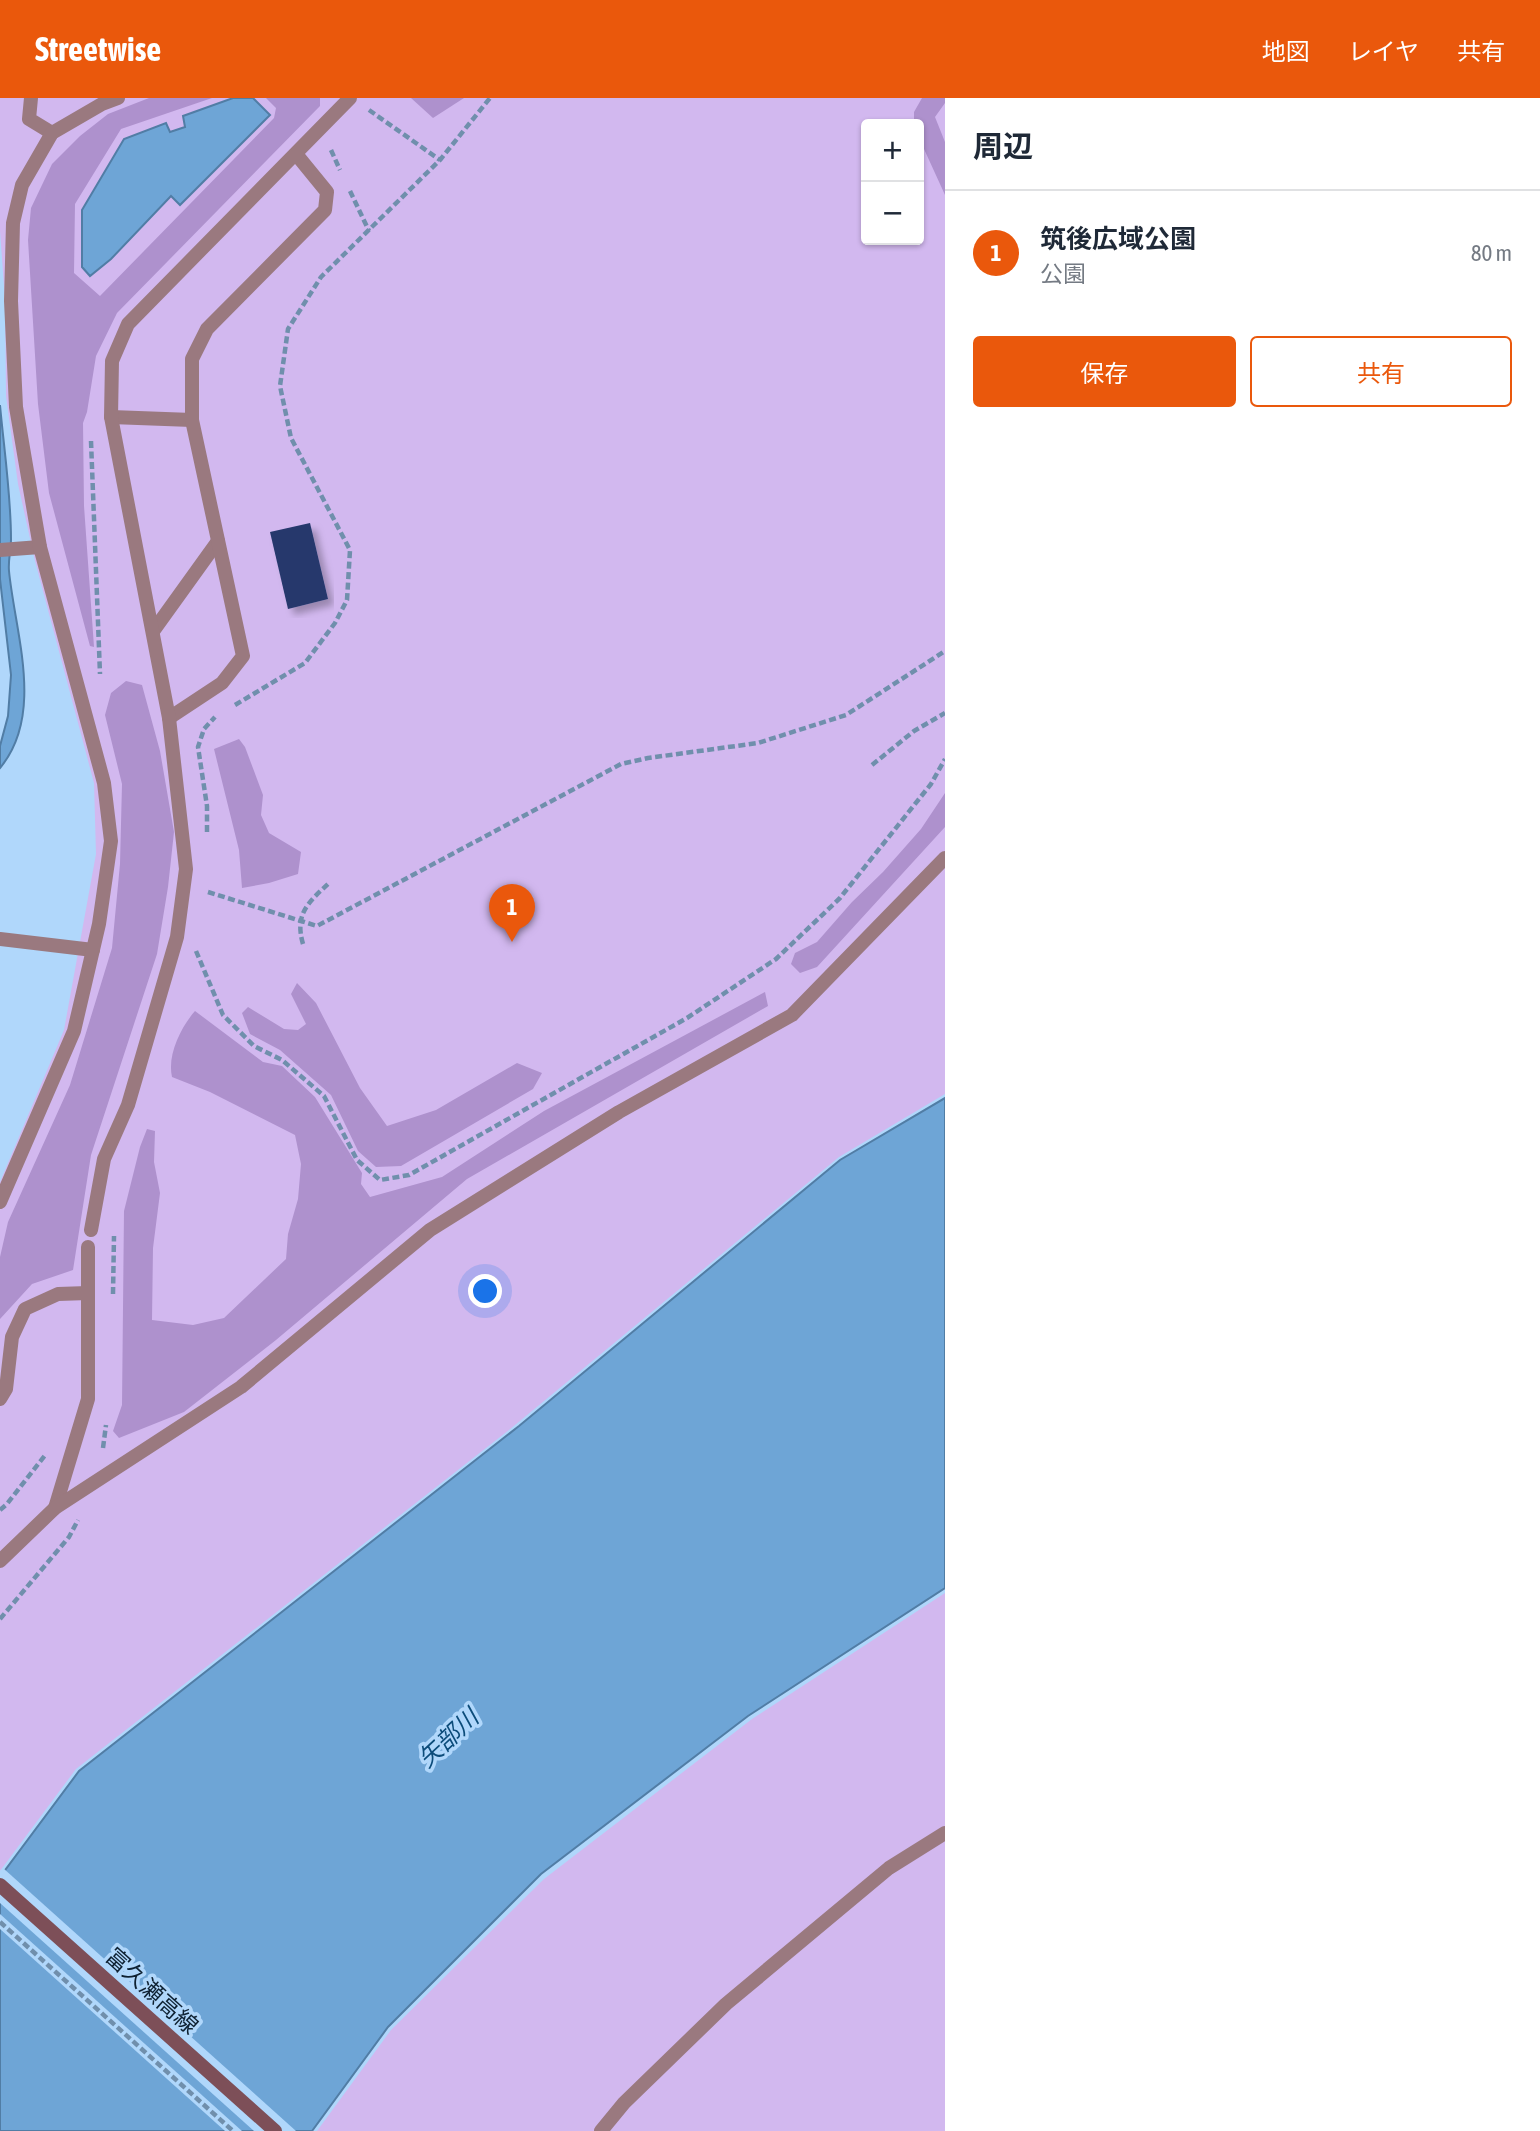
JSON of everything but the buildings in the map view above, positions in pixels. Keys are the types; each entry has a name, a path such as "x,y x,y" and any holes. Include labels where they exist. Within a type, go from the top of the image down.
{"main road":[{"name":"富久瀬高線","path":"0,1885 275,2131"}],"street":[{"path":"31,98 29,119 52,134"},
{"path":"0,1202 74,1031 93,950 111,841 104,783 40,547 16,407 6,308 13,223 22,185 52,134 102,104 118,98"},
{"path":"55,1508 88,1399 88,1247 104,1159 128,1105 177,937 186,869 169,718 111,417 112,361 128,324 296,154 356,102"},
{"path":"169,718 222,683 243,656 192,420 192,359 207,329 325,210 327,192 296,154"},
{"path":"111,417 192,420"},
{"path":"154,630 218,541"},
{"path":"0,550 40,547"},
{"path":"0,1561 55,1508 241,1387 430,1230 618,1112 792,1015 945,858"},
{"path":"0,939 93,950"},
{"path":"0,1399 6,1389 12,1338 25,1309 58,1294 88,1293"},
{"path":"601,2131 624,2104 726,2004 889,1868 945,1833"}],"path":[{"path":"227,709 305,663 335,623 347,600 350,550 291,438 280,386 288,329 321,277 440,160 490,98"},
{"path":"356,102 440,160"},
{"path":"100,685 90,434 93,424 111,417"},
{"path":"208,892 317,926 621,764 758,743 846,715 945,651"},
{"path":"872,765 914,732 945,713"},
{"path":"207,843 207,806 198,747 204,729 216,716"},
{"path":"196,951 223,1015 254,1046 282,1060 324,1096 357,1160 380,1180 409,1175 687,1018 776,959 840,898 931,784 945,759"},
{"path":"206,904 208,880"},
{"path":"303,944 300,921 309,902 330,882"},
{"path":"192,964 199,939"},
{"path":"113,1297 114,1232"},
{"path":"103,1448 106,1424"},
{"path":"0,1510 49,1451"},
{"path":"0,1619 69,1538 80,1517 81,1491"},
{"path":"0,1922 233,2131"}],"shaded area":[{"path":"0,98 945,98 945,1094 839,1157 509,1430 76,1769 0,1871 0,1182 64,1030 96,854 94,783 35,561 18,484 6,396 5,300 0,231"},
{"path":"149,98 212,98 121,129 75,204 74,273 100,296 274,118 276,108 266,98 320,98 320,106 117,313 96,356 83,423 84,506 94,647 90,646 49,493 38,404 28,240 31,208 52,164 80,136 108,114"},
{"path":"411,98 464,98 433,118"},
{"path":"922,98 945,98 945,103 935,117 945,142 945,195 924,149 924,119 914,119 914,112"},
{"path":"126,681 142,685 160,751 174,832 157,954 91,1155 73,1270 32,1284 0,1319 0,1257 8,1222 70,1085 112,948 120,864 122,784 105,715 111,693"},
{"path":"239,739 245,747 263,795 261,815 269,833 301,852 298,874 242,888 239,850 214,749"},
{"path":"945,793 945,827 817,967 800,973 791,964 795,953 817,942 883,872 921,829"},
{"path":"297,983 316,1003 360,1088 387,1126 436,1110 517,1063 542,1073 533,1089 401,1166 376,1167 358,1151 331,1095 280,1050 250,1034 242,1013 248,1007 284,1029 298,1030 306,1024 291,994"},
{"path":"765,992 768,1006 467,1179 276,1340 184,1412 119,1438 113,1431 122,1405 124,1211 147,1129 155,1131 154,1162 160,1193 153,1248 152,1320 193,1325 224,1318 286,1259 288,1234 298,1199 301,1164 295,1135 210,1092 172,1077 176,1042 195,1011 263,1062 282,1066 315,1097 362,1173 361,1184 370,1197 442,1177 544,1111"},
{"path":"945,1593 945,2131 317,2131 391,2030 544,1879 752,1719"}],"water":[{"path":"233,98 253,98 270,115 180,205 171,196 111,259 90,276 82,267 82,210 124,139 166,123 170,132 185,127 183,116"},
{"path":"0,405 10,506 9,571 21,646 24,698 14,747 0,768 0,746 8,716 11,675 0,579"},
{"name":"矢部川","path":"945,1098 945,1588 748,1716 541,1874 388,2027 312,2131 0,2131 0,1877 79,1771 519,1426 840,1160"}],"pier":[{"path":"3,1868 296,2131 254,2131 0,1903 0,1871"},
{"path":"0,1914 242,2131 225,2131 0,1929"}],"place":[{"name":"筑後広域公園","path":"512,942"}]}
